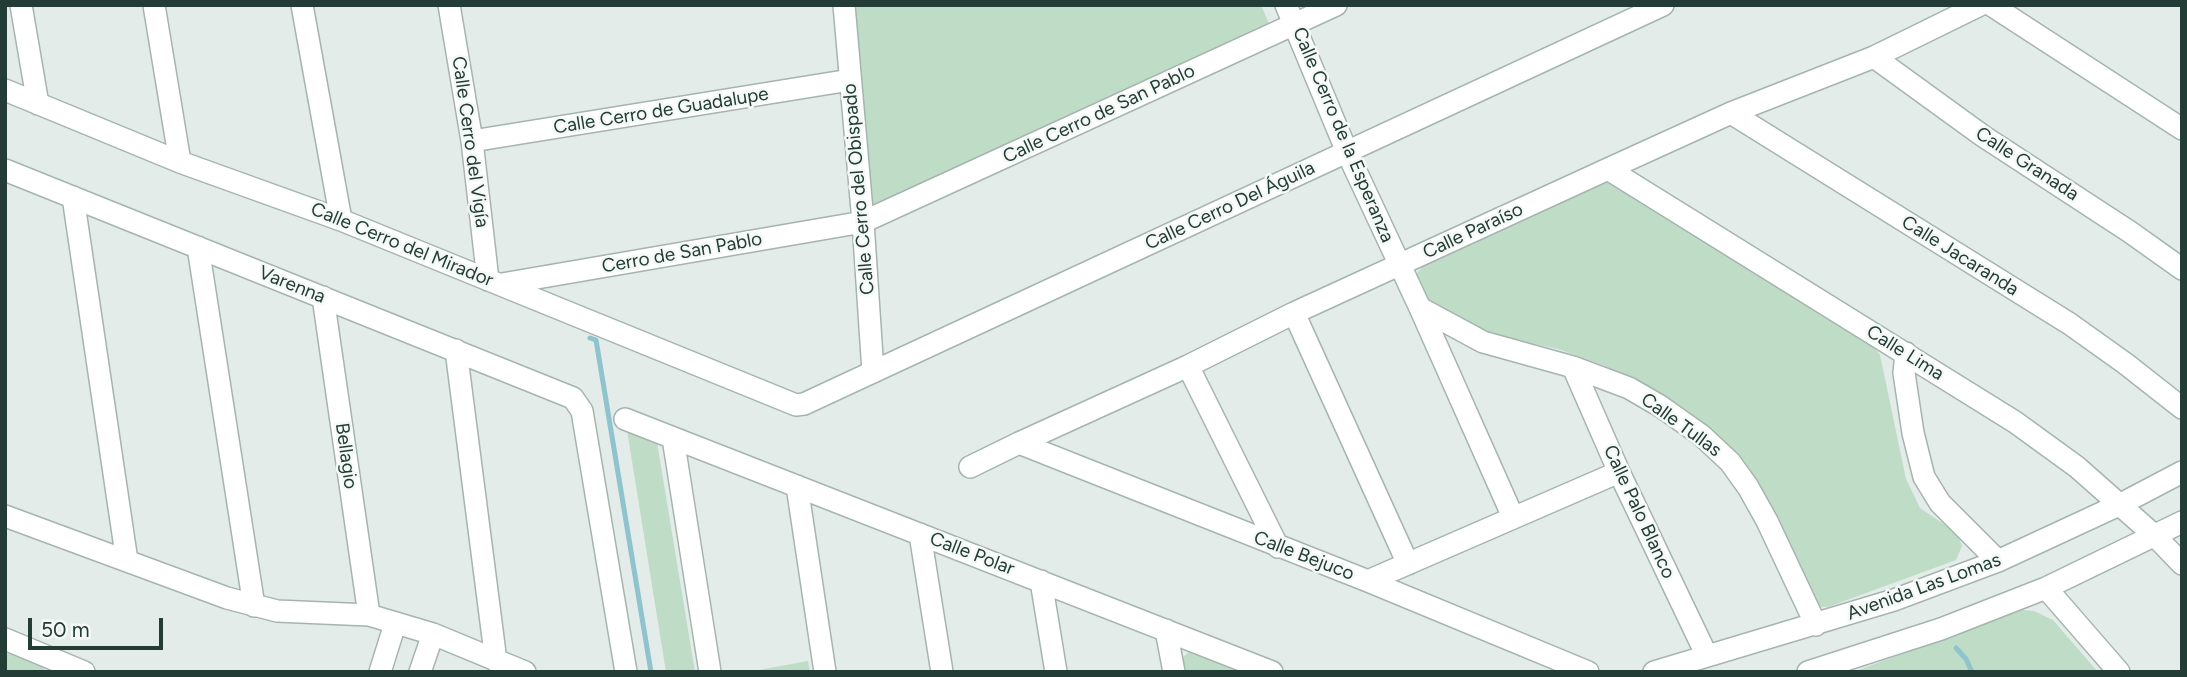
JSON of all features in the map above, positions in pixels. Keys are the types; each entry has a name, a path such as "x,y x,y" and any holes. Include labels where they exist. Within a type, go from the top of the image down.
{"street":[{"path":"21,5 38,104"},
{"path":"154,5 180,162"},
{"path":"302,5 341,220"},
{"name":"Calle Cerro del Vigía","path":"449,5 495,282"},
{"name":"Calle Cerro del Obispado","path":"844,5 873,372"},
{"name":"Calle Cerro de San Pablo","path":"863,222 1290,15 1336,5"},
{"name":"Calle Cerro Del Águila","path":"796,405 804,404 1663,5"},
{"name":"Calle Paraíso","path":"970,467 1188,366 1294,313 1608,169 1731,113 1874,57 1980,5"},
{"path":"1991,5 2182,129"},
{"name":"Calle Cerro de la Esperanza","path":"1290,15 1347,152 1513,517"},
{"name":"Calle Granada","path":"1874,57 1983,136 2182,269"},
{"name":"Calle Cerro de Guadalupe","path":"472,141 850,80"},
{"name":"Calle Cerro del Mirador","path":"5,90 180,162 341,220 796,405"},
{"name":"Calle Jacaranda","path":"1731,113 2070,324 2182,408"},
{"name":"Calle Lima","path":"1608,169 2015,422 2077,467 2155,536 2182,564"},
{"name":"Varenna","path":"5,170 568,395 577,401 582,411 626,672"},
{"path":"73,197 127,561"},
{"name":"Cerro de San Pablo","path":"495,282 863,222"},
{"path":"198,247 254,606"},
{"name":"Bellagio","path":"323,297 369,615"},
{"name":"Calle Tullas","path":"1420,308 1483,342 1573,367 1629,388 1701,435 1730,462 1748,486 1768,521 1816,625"},
{"path":"1294,313 1408,564"},
{"path":"456,350 496,661"},
{"path":"1906,353 1904,373 1913,433 1924,477 1940,503 1998,561"},
{"path":"1188,366 1278,547"},
{"name":"Calle Palo Blanco","path":"1573,367 1619,472 1707,656"},
{"name":"Calle Polar","path":"625,419 1272,672"},
{"path":"673,438 710,672"},
{"name":"Calle Bejuco","path":"1019,443 1588,672"},
{"path":"1368,582 1619,472"},
{"name":"Avenida Las Lomas","path":"1654,672 1895,600 1998,561 2121,505 2182,472"},
{"path":"797,486 825,672"},
{"path":"5,516 227,598 277,611 369,615 433,634 525,672"},
{"path":"1808,672 1838,668 2046,589 2182,522"},
{"path":"920,534 942,672"},
{"path":"1041,581 1056,672"},
{"path":"2046,589 2119,672"},
{"path":"380,672 395,624"},
{"path":"1166,630 1174,672"},
{"path":"420,672 433,634"},
{"path":"5,639 84,672"}],"green space":[{"path":"844,5 1261,5 1271,28 862,214"},
{"path":"1606,182 1874,347 1880,355 1906,479 1920,508 1957,533 1962,546 1956,560 1828,607 1814,606 1761,500 1669,402 1603,365 1558,349 1484,333 1425,297 1417,285 1417,273 1424,265 1592,186"},
{"path":"627,430 657,442 695,672 666,672"},
{"path":"2022,610 2034,611 2053,620 2098,672 1853,672"},
{"path":"1190,651 1247,672 1184,672 1181,659"},
{"path":"11,652 44,665 45,672 5,672 5,656"},
{"path":"808,661 810,672 748,672"}],"waterway":[{"path":"590,338 596,340 651,672"},
{"path":"1956,648 1966,659 1972,672"}]}
